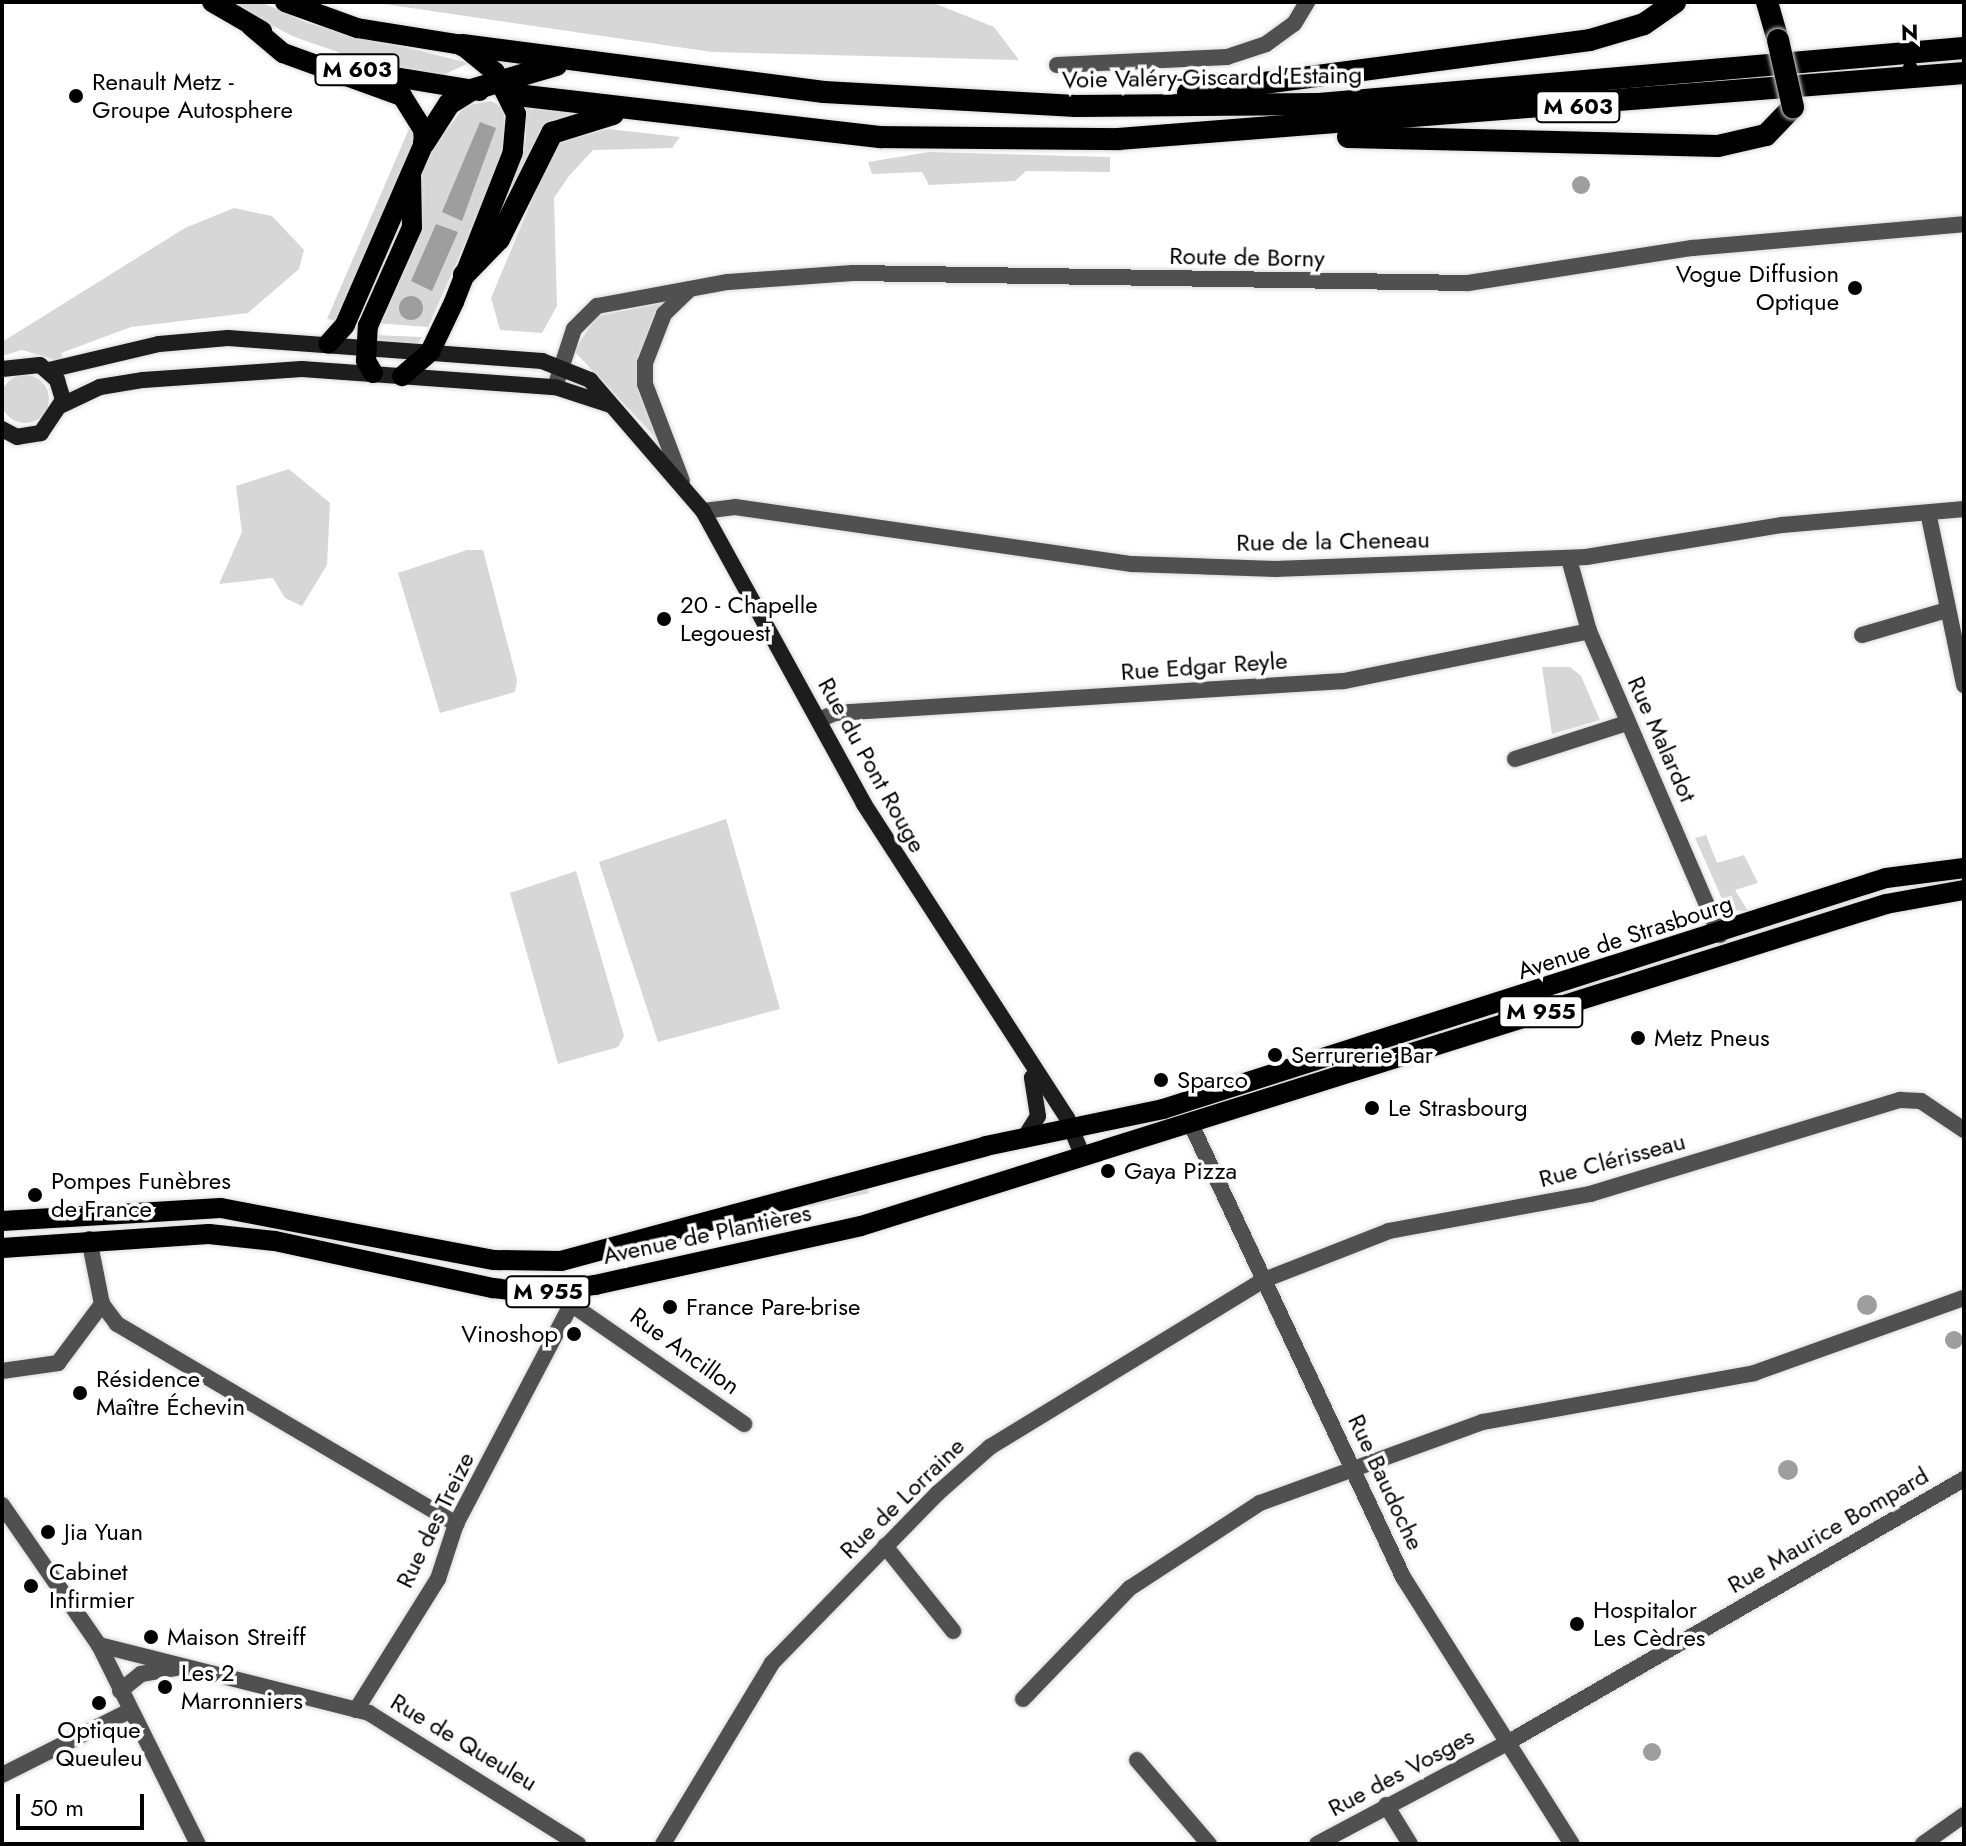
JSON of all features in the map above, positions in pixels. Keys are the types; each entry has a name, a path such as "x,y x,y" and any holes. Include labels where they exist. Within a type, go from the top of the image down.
{"highway":[{"path":"1076,106 1590,40 1644,24 1675,2"},
{"path":"1255,132 1718,146 1766,135 1793,107 1767,2"},
{"name":"Voie Valéry-Giscard d'Estaing","path":"462,45 569,62 824,92 1076,106 1319,104 1964,48"},
{"path":"424,143 449,104 471,90 504,86 569,62"},
{"name":"Voie Valéry-Giscard d'Estaing","path":"504,86 634,110 882,137 1255,132 1964,73"},
{"path":"464,275 499,239 552,133 634,110"}],"main road":[{"name":"M 603","path":"212,2 251,26 283,53 402,96 419,115 424,143"},
{"name":"M 603","path":"285,2 357,28 462,45"},
{"name":"M 603","path":"251,26 353,69 471,90"},
{"path":"402,376 430,352 513,152 518,122 504,86 462,45"},
{"path":"328,344 345,325 424,143"},
{"path":"373,373 365,347 412,227 411,172"},
{"name":"Rue du Pont Rouge","path":"2,369 27,361 49,370 190,340 328,344 560,363 590,380 682,481 703,511 819,720 1031,1072 1074,1133 1083,1157"},
{"path":"2,429 17,437 41,433 62,405 49,370"},
{"name":"Rue du Pont Rouge","path":"62,405 100,387 180,375 373,373 555,387 615,408"},
{"name":"Avenue de Strasbourg","path":"1074,1133 1720,935 1901,874 1964,868"},
{"name":"Avenue de Strasbourg","path":"1083,1157 1886,904 1964,890"},
{"name":"Rue du Pont Rouge","path":"1023,1140 1038,1116 1031,1072"},
{"name":"Avenue de Plantières","path":"2,1221 221,1208 530,1264 1023,1140 1074,1133"},
{"name":"Avenue de Plantières","path":"2,1248 89,1239 251,1238 493,1288 566,1298 595,1285 861,1226 1083,1157"}],"street":[{"path":"1057,65 1227,57 1266,44 1294,24 1307,2"},
{"name":"Route de Borny","path":"555,387 560,363 574,329 597,306 692,288 853,273 1453,283 1692,248 1964,224"},
{"path":"682,481 645,384 645,363 664,314 692,288"},
{"name":"Rue de la Cheneau","path":"703,511 735,507 1132,564 1276,569 1569,559 1782,525 1929,517 1964,509"},
{"path":"1929,517 1964,685"},
{"name":"Rue Malardot","path":"1569,559 1589,631 1720,935"},
{"path":"1862,635 1947,610"},
{"name":"Rue Edgar Reyle","path":"819,720 835,713 1344,681 1589,631"},
{"path":"1515,759 1627,723"},
{"name":"Rue Clérisseau","path":"1264,1280 1374,1235 1590,1194 1900,1100 1921,1101 1964,1130"},
{"name":"Rue Baudoche","path":"1190,1122 1403,1577 1572,1844"},
{"path":"89,1239 102,1304 151,1345 456,1524"},
{"name":"Rue de Lorraine","path":"663,1844 761,1678 885,1546 990,1447 1264,1280"},
{"name":"Rue Ancillon","path":"595,1285 598,1318"},
{"name":"Rue Ancillon","path":"566,1298 744,1424"},
{"name":"Rue des Treize","path":"356,1710 438,1579 456,1524 566,1298"},
{"path":"1023,1699 1091,1622 1176,1553 1260,1503 1352,1466 1529,1410 1754,1373 1964,1298"},
{"path":"2,1371 58,1363 102,1304"},
{"name":"Rue Maurice Bompard","path":"1507,1743 1964,1479"},
{"path":"2,1505 99,1645 129,1711 198,1844"},
{"path":"885,1546 934,1598 953,1631"},
{"name":"Rue de Queuleu","path":"99,1645 176,1668 356,1710 570,1841"},
{"name":"Rue de Queuleu","path":"120,1691 141,1674 176,1668"},
{"path":"2,1775 129,1711"},
{"name":"Rue des Vosges","path":"1317,1844 1507,1743"},
{"path":"1137,1760 1209,1844"},
{"path":"1386,1805 1410,1844"},
{"path":"1923,1844 1964,1815"}],"shaded area":[{"path":"228,2 261,2 307,23 469,63 443,75 380,67 292,36"},
{"path":"370,2 931,2 994,27 1019,60 712,52"},
{"path":"491,101 504,108 505,153 428,327 375,323 427,156 465,106"},
{"path":"525,108 576,113 553,123 482,251 526,139"},
{"path":"412,122 415,137 389,202 336,321 327,319"},
{"path":"480,122 496,128 462,221 442,212"},
{"path":"608,129 680,137 672,148 593,150 554,198 557,306 542,333 500,330 491,298 556,143"},
{"path":"929,152 1110,157 1110,172 1026,171 1015,181 929,185 922,172 872,174 868,162"},
{"path":"1577,176 1585,176 1590,185 1588,192 1577,194 1572,189 1572,181"},
{"path":"234,208 272,216 304,250 299,269 248,313 131,327 61,353 63,362 22,350 2,356 2,342 185,228"},
{"path":"436,224 458,232 432,291 411,281"},
{"path":"406,296 416,296 423,303 423,313 416,320 406,320 399,313 399,303"},
{"path":"663,303 638,357 638,391 660,442 574,351 597,316"},
{"path":"373,335 422,337 417,346 374,342"},
{"path":"25,375 42,382 49,399 42,416 25,423 8,416 1,399 8,382"},
{"path":"289,469 330,503 327,565 302,606 285,598 273,578 219,584 242,532 236,486"},
{"path":"467,550 483,550 517,680 515,692 440,713 398,573"},
{"path":"1542,667 1570,667 1581,676 1600,720 1552,734"},
{"path":"726,819 780,1009 658,1042 599,862"},
{"path":"1706,835 1717,863 1744,855 1758,883 1735,890 1748,911 1727,910 1695,838"},
{"path":"576,871 624,1036 618,1047 558,1064 510,893"},
{"path":"867,1186 869,1193 731,1224"},
{"path":"1867,1295 1874,1298 1877,1305 1874,1312 1867,1315 1860,1312 1857,1305 1860,1298"},
{"path":"1954,1331 1963,1340 1954,1349 1945,1340"},
{"path":"1784,1460 1792,1460 1798,1470 1792,1480 1784,1480 1778,1474 1778,1466"},
{"path":"1648,1743 1656,1743 1661,1752 1659,1759 1648,1761 1643,1756 1643,1748"}],"place":[{"name":"Renault Metz - Groupe Autosphere","path":"76,96"},
{"name":"Vogue Diffusion Optique","path":"1855,288"},
{"name":"20 - Chapelle Legouest","path":"664,619"},
{"name":"Metz Pneus","path":"1638,1038"},
{"name":"Serrurerie Bar","path":"1275,1055"},
{"name":"Sparco","path":"1161,1080"},
{"name":"Le Strasbourg","path":"1372,1108"},
{"name":"Gaya Pizza","path":"1108,1171"},
{"name":"Pompes Funèbres de France","path":"35,1195"},
{"name":"France Pare-brise","path":"670,1307"},
{"name":"Vinoshop","path":"574,1334"},
{"name":"Résidence Maître Échevin","path":"80,1393"},
{"name":"Jia Yuan","path":"48,1532"},
{"name":"Cabinet Infirmier","path":"31,1586"},
{"name":"Hospitalor Les Cèdres","path":"1577,1624"},
{"name":"Maison Streiff","path":"151,1637"},
{"name":"Les 2 Marronniers","path":"165,1687"},
{"name":"Optique Queuleu","path":"99,1703"}]}
